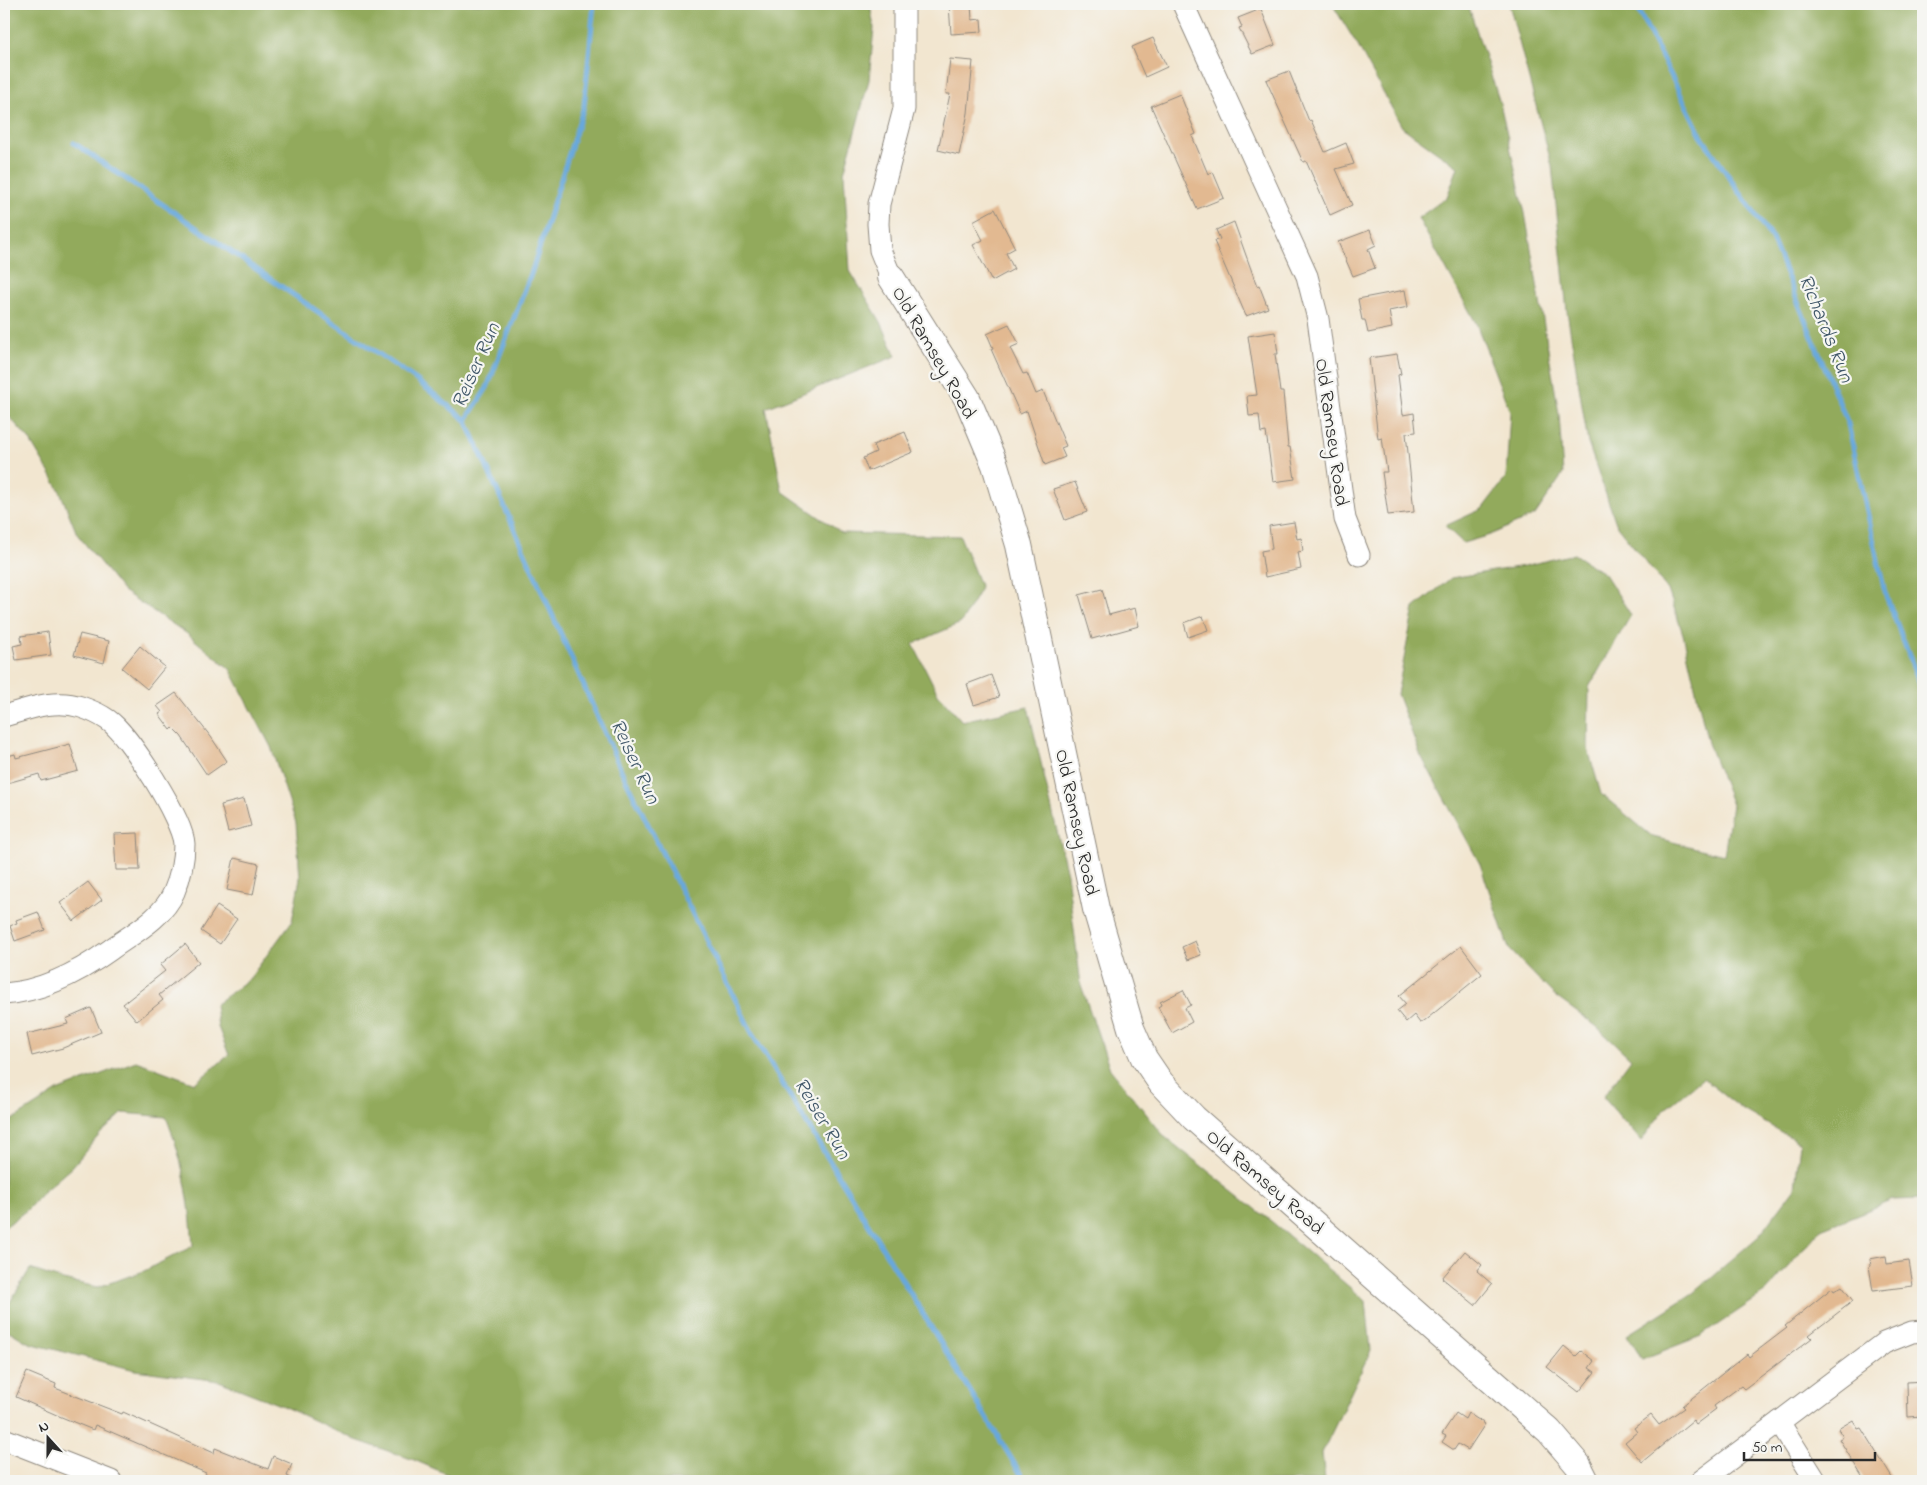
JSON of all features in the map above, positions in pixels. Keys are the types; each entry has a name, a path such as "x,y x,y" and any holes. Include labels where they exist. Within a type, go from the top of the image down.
{"street":[{"name":"Old Ramsey Road","path":"904,4 904,109 879,204 880,250 892,277 967,398 995,465 1019,545 1096,909 1131,1028 1144,1058 1161,1082 1194,1118 1549,1430 1578,1465 1586,1481"},
{"name":"Old Ramsey Road","path":"1184,4 1307,276 1318,319 1345,519 1359,555"},
{"path":"4,716 57,703 81,707 109,720 134,746 175,819 184,843 181,872 173,894 155,918 102,956 54,984 18,993 4,994"},
{"path":"1701,1481 1884,1343 1912,1332 1923,1331"},
{"path":"1779,1422 1816,1481"},
{"path":"4,1439 111,1481"}],"green space":[{"path":"4,4 870,4 874,28 869,80 844,173 850,271 881,322 896,356 766,408 782,491 842,533 960,536 981,588 961,623 913,644 938,694 962,721 1028,707 1067,874 1081,985 1110,1069 1165,1137 1271,1221 1366,1301 1371,1351 1322,1453 1325,1481 463,1481 414,1460 356,1440 285,1407 219,1381 135,1370 29,1343 4,1328 4,1312 30,1269 63,1280 98,1287 144,1271 193,1246 185,1180 166,1117 123,1113 101,1133 72,1167 43,1192 28,1209 4,1228 4,1125 59,1090 136,1061 195,1083 229,1055 218,1027 215,1005 250,978 292,921 300,878 296,823 271,747 230,669 186,633 123,591 77,534 59,489 29,439 4,411"},
{"path":"1332,4 1468,4 1500,103 1525,213 1559,414 1563,474 1535,515 1490,535 1463,543 1445,526 1482,509 1506,478 1510,412 1476,323 1418,218 1447,197 1458,167 1402,127 1358,46"},
{"path":"1509,4 1923,4 1923,1199 1893,1200 1821,1229 1766,1292 1701,1336 1642,1359 1627,1335 1693,1293 1759,1236 1795,1188 1800,1143 1743,1110 1703,1078 1663,1111 1641,1141 1603,1097 1631,1059 1596,1026 1556,997 1509,949 1480,864 1420,754 1397,694 1414,608 1451,578 1524,566 1574,554 1605,574 1631,615 1589,687 1588,749 1601,794 1653,837 1724,855 1732,805 1708,743 1683,634 1668,590 1617,526 1588,443 1567,311 1552,166"}],"building":[{"path":"949,4 971,4 972,20 981,19 982,32 951,34"},
{"path":"1261,9 1275,45 1252,54 1239,28 1242,27 1238,18"},
{"path":"1153,38 1167,67 1145,77 1132,47"},
{"path":"950,59 973,61 968,113 959,155 938,150 950,94 946,94"},
{"path":"1289,71 1309,121 1311,120 1325,152 1346,143 1354,164 1336,169 1352,205 1330,215 1306,161 1303,162 1266,80"},
{"path":"1180,94 1196,134 1192,136 1208,174 1213,172 1224,198 1197,209 1151,106"},
{"path":"995,209 1015,248 1006,253 1014,269 992,281 973,245 983,240 973,221"},
{"path":"1234,222 1257,286 1259,285 1268,308 1246,316 1214,241 1220,239 1216,230"},
{"path":"1370,230 1376,245 1368,249 1375,268 1353,276 1338,242"},
{"path":"1405,290 1408,307 1389,311 1392,328 1368,333 1365,320 1362,320 1358,299"},
{"path":"1009,324 1019,344 1010,348 1023,374 1027,373 1036,394 1043,391 1066,446 1061,448 1065,457 1045,465 1027,411 1020,414 991,349 993,348 987,334"},
{"path":"1275,332 1278,354 1275,354 1280,392 1283,392 1288,447 1290,447 1295,479 1273,482 1266,432 1261,433 1259,415 1249,416 1247,396 1257,395 1248,336"},
{"path":"1397,354 1401,374 1398,375 1403,415 1414,413 1416,432 1406,433 1414,512 1388,515 1382,472 1387,472 1382,438 1378,439 1369,358"},
{"path":"905,432 913,452 868,471 863,458 876,452 873,445"},
{"path":"1075,482 1087,512 1065,520 1053,489"},
{"path":"1294,522 1297,539 1301,538 1303,551 1298,552 1301,569 1265,577 1261,551 1272,549 1269,526"},
{"path":"1102,589 1109,615 1135,608 1139,626 1092,639 1079,595"},
{"path":"1203,616 1208,630 1188,637 1184,623"},
{"path":"48,632 51,655 16,660 13,646 22,644 21,636"},
{"path":"80,634 109,641 104,663 74,655"},
{"path":"140,646 165,667 147,689 122,668"},
{"path":"991,675 999,697 974,705 967,684"},
{"path":"176,693 211,737 227,761 207,775 181,736 173,728 171,730 159,714 162,712 157,706"},
{"path":"70,744 78,771 41,781 39,774 4,784 4,757 15,754 16,758"},
{"path":"244,799 251,826 228,832 221,805"},
{"path":"138,833 140,870 116,870 114,834"},
{"path":"234,858 259,864 253,895 227,890"},
{"path":"88,882 102,900 74,921 60,903"},
{"path":"217,906 237,919 220,944 201,931"},
{"path":"38,912 45,930 15,941 10,926 17,923 16,920"},
{"path":"1195,941 1201,955 1188,960 1182,947"},
{"path":"185,944 199,962 159,995 163,1000 137,1021 123,1004 165,971 160,965"},
{"path":"1461,946 1482,974 1423,1022 1420,1023 1414,1015 1406,1022 1397,1011 1406,1004 1399,996"},
{"path":"1183,990 1191,1005 1185,1008 1192,1022 1172,1033 1158,1007 1161,1005 1160,1002"},
{"path":"91,1008 101,1032 63,1048 32,1056 27,1034 68,1024 66,1019"},
{"path":"1465,1251 1482,1265 1477,1271 1492,1284 1475,1305 1442,1278"},
{"path":"1886,1256 1887,1264 1909,1261 1913,1286 1873,1291 1869,1266 1871,1266 1870,1259"},
{"path":"1842,1286 1853,1301 1809,1335 1812,1338 1744,1389 1741,1386 1714,1406 1716,1409 1696,1424 1693,1420 1642,1462 1625,1442 1637,1432 1634,1428 1651,1415 1659,1425 1684,1408 1682,1406 1747,1354 1749,1357 1787,1328 1785,1326 1832,1288 1834,1291"},
{"path":"1564,1346 1576,1356 1581,1351 1594,1361 1589,1368 1595,1372 1579,1392 1547,1367"},
{"path":"27,1372 56,1384 55,1388 122,1414 123,1412 214,1453 215,1448 268,1469 273,1456 292,1464 287,1476 297,1481 220,1481 205,1475 206,1473 95,1425 93,1430 16,1397"},
{"path":"1923,1381 1923,1416 1908,1417 1907,1382"},
{"path":"1456,1413 1465,1419 1468,1413 1485,1424 1468,1450 1458,1444 1454,1450 1442,1442 1446,1436 1442,1434"},
{"path":"1853,1420 1858,1429 1861,1428 1894,1481 1865,1481 1839,1439 1843,1437 1838,1429"}],"waterway":[{"name":"Reiser Run","path":"466,420 487,388 532,271 584,106 594,4"},
{"name":"Richards Run","path":"1635,4 1703,139 1772,239 1848,424 1885,593 1923,692"},
{"name":"Reiser Run","path":"74,143 415,379 466,420 622,772 754,1037 1025,1481"}]}
